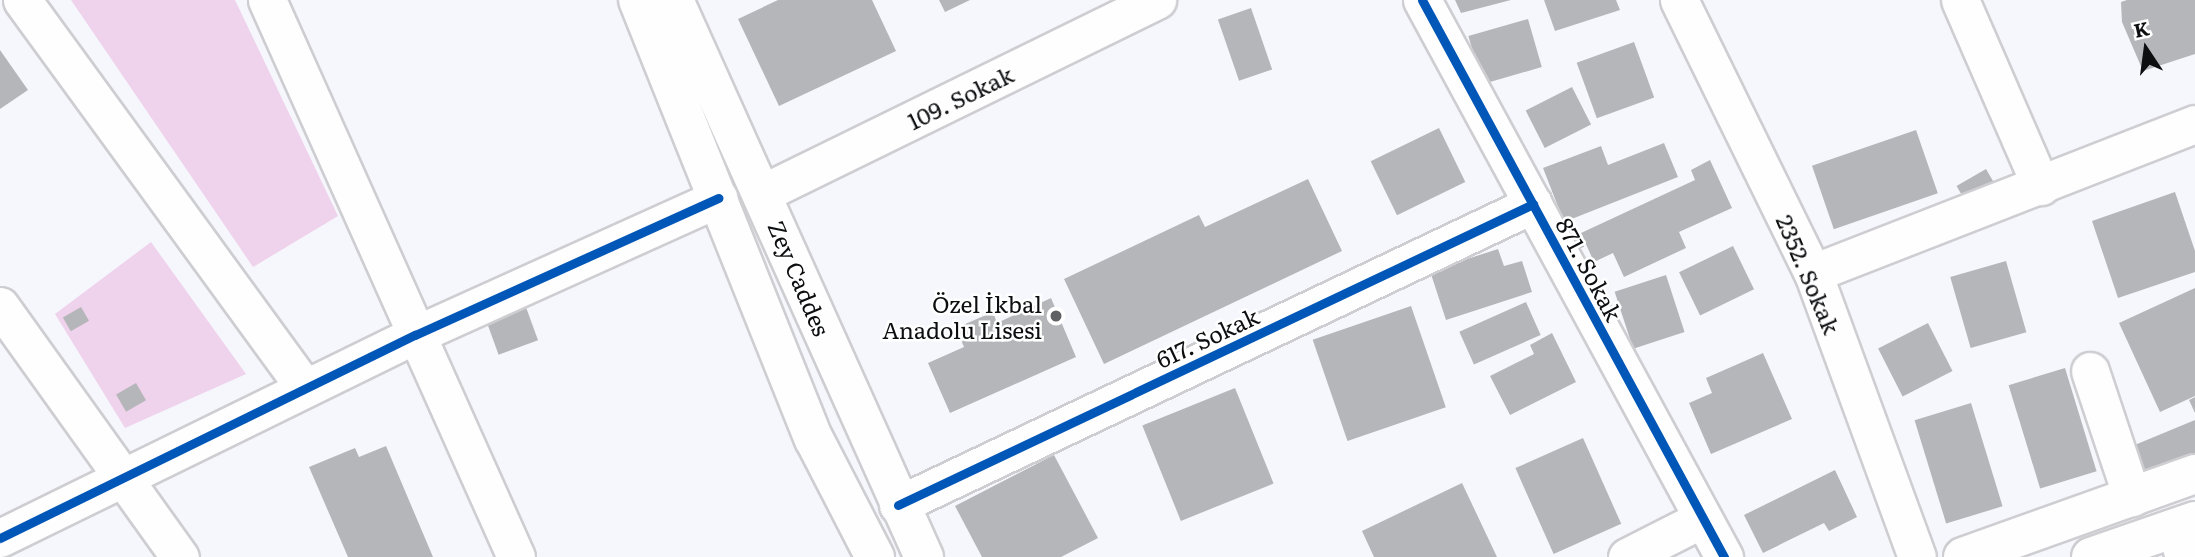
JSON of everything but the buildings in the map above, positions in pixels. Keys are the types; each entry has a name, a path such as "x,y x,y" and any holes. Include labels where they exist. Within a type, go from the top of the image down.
{"main road":[{"name":"Zey Caddes","path":"638,0 814,439 875,557"},
{"name":"Zey Caddes","path":"674,0 764,193 898,505 924,557"},
{"path":"1963,557 2195,474"},
{"path":"2091,557 2185,535"}],"street":[{"path":"22,0 304,387"},
{"path":"267,0 516,557"},
{"name":"871. Sokak","path":"1422,0 1724,557"},
{"name":"2352. Sokak","path":"1679,0 1814,274 1917,557"},
{"path":"1960,0 2041,186"},
{"name":"109. Sokak","path":"764,193 1137,5"},
{"path":"1814,274 2195,124"},
{"path":"0,538 304,387 718,198"},
{"name":"617. Sokak","path":"898,505 1533,204"},
{"path":"0,306 124,475 180,557"},
{"path":"2090,371 2132,497"},
{"path":"1627,557 1702,519"}],"shaded area":[{"path":"71,0 235,0 338,216 253,267"},
{"path":"151,242 246,374 125,428 55,314"}],"cycle path":[{"path":"1422,0 1724,557"},
{"path":"0,538 415,335 718,198"},
{"path":"898,505 1533,204"}],"place":[{"name":"Özel İkbal Anadolu Lisesi","path":"1056,316"}]}
